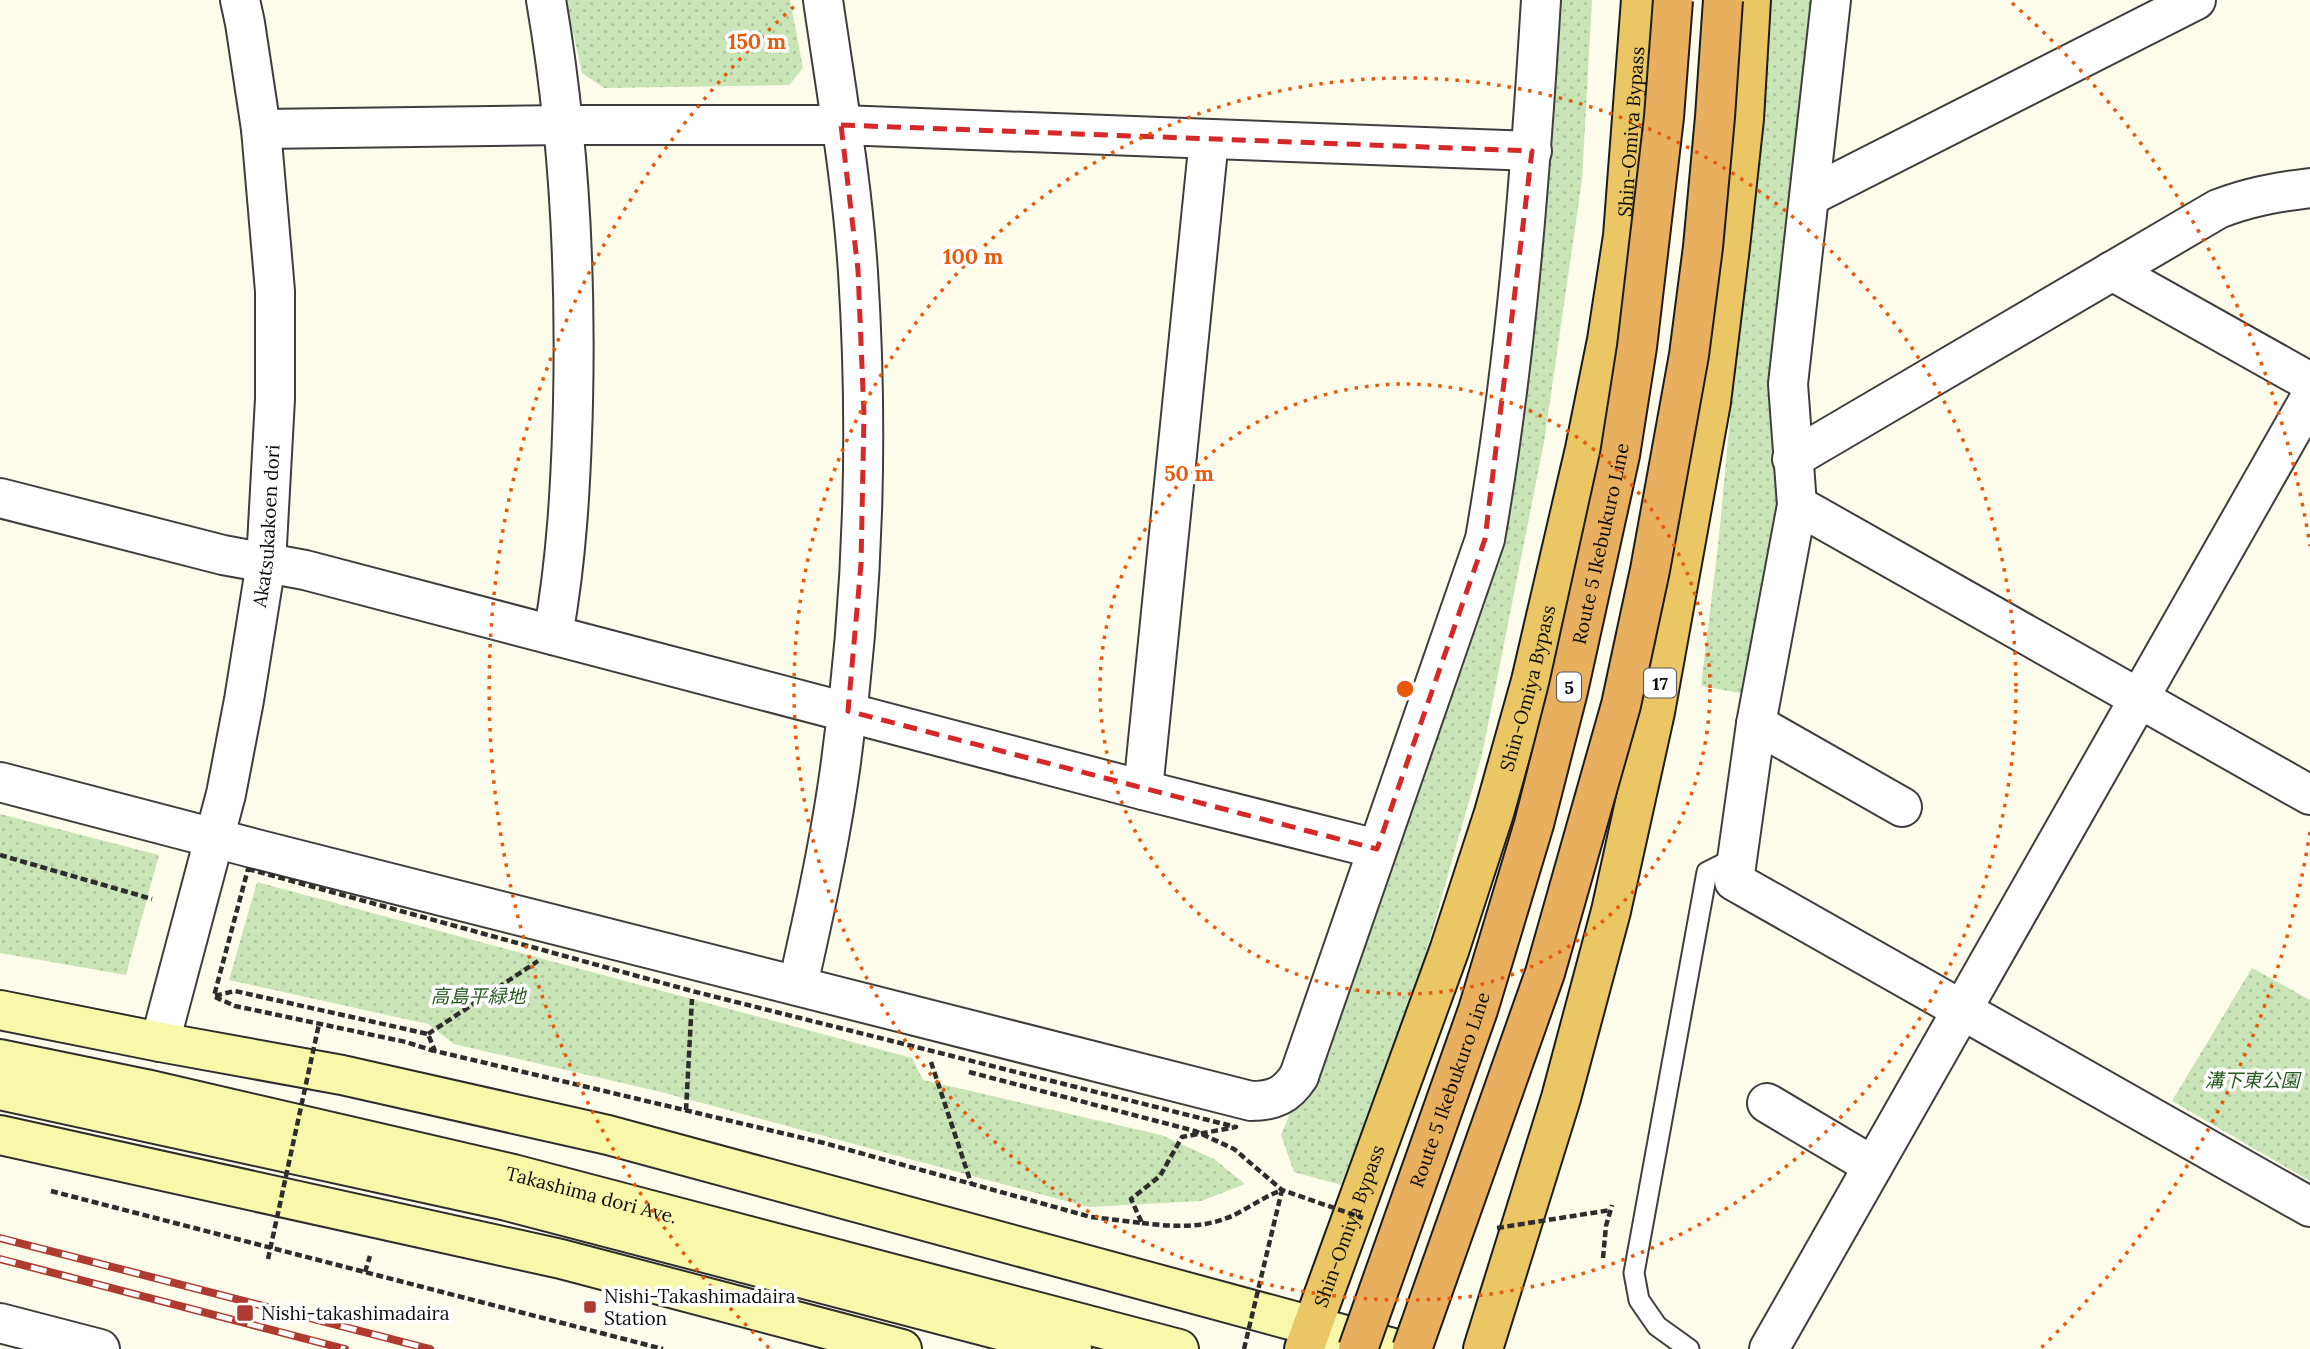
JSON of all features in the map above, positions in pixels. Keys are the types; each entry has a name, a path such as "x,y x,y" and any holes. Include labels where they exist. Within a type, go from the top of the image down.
{"highway":[{"name":"Shin-Omiya Bypass","path":"1308,1338 1448,951 1494,813 1531,681 1586,449 1607,340 1623,236 1642,0"},
{"name":"Route 5 Ikebukuro Line","path":"1358,1349 1478,1010 1534,824 1569,691 1620,455 1637,347 1664,117 1673,0"},
{"path":"1412,1349 1545,974 1621,705 1650,570 1689,355 1716,117 1723,0"},
{"name":"17","path":"1483,1349 1561,1098 1611,911 1655,712 1710,402 1744,119 1751,0"}],"main road":[{"path":"0,1010 342,1075 608,1135 1308,1338 1396,1349"},
{"name":"Takashima dori Ave.","path":"0,1059 146,1089 510,1188 1072,1349"},
{"name":"Takashima dori Ave.","path":"0,1090 510,1188 1179,1349"},
{"path":"0,1135 561,1259 902,1349"}],"street":[{"name":"Akatsukakoen dori","path":"160,1042 214,838 244,700 266,563 276,345 271,237 261,129 240,0"},
{"path":"545,0 564,125 575,330 571,475 559,602 553,635"},
{"path":"798,985 826,856 848,711 861,564 864,415 858,270 823,0"},
{"path":"0,782 1251,1101 1280,1097 1292,1088 1299,1076 1485,539 1497,472 1513,345 1532,151 1541,0"},
{"path":"1831,0 1788,384 1797,505 1756,724 1734,880 2310,1207"},
{"path":"1810,196 2196,0"},
{"path":"261,129 841,125 1532,151"},
{"path":"1143,790 1209,139"},
{"path":"1792,459 2218,209 2269,193 2310,188"},
{"path":"2112,271 2310,382"},
{"path":"1769,1349 2310,398"},
{"path":"0,498 223,555 305,570 1377,849"},
{"path":"1797,505 2310,795"},
{"path":"1756,724 1902,807"},
{"path":"1767,1103 1873,1166"},
{"path":"0,1323 100,1349"}],"lane":[{"path":"1689,1349 1657,1326 1639,1300 1634,1273 1707,872 1737,857"}],"path":[{"path":"0,855 152,899"},
{"path":"214,996 248,869"},
{"path":"214,996 235,991 428,1034 552,953"},
{"path":"686,1110 692,991"},
{"path":"214,996 235,1006 406,1042 824,1143 1091,1217 1174,1227 1205,1224 1237,1214 1262,1198 1282,1190"},
{"path":"268,1259 319,1024"},
{"path":"428,1034 435,1051"},
{"path":"928,1051 972,1184"},
{"path":"969,1072 1195,1131 1234,1149 1282,1190"},
{"path":"1142,1223 1131,1199 1160,1175 1182,1137 1236,1127"},
{"path":"38,1188 663,1349"},
{"path":"1244,1349 1282,1190"},
{"path":"1606,1226 1611,1210"}],"highlighted area":[{"path":"841,125 1532,151 1485,539 1377,849 848,711 861,564 864,415 858,270"}],"green space":[{"path":"566,0 790,0 803,68 789,85 604,88 582,73"},
{"path":"1550,0 1592,0 1582,180 1544,442 1482,755 1414,995 1341,1185 1294,1172 1281,1135 1318,1047 1490,550"},
{"path":"1769,0 1820,0 1787,510 1745,694 1701,686 1719,537"},
{"path":"0,814 159,855 126,975 0,953"},
{"name":"高島平緑地","path":"257,882 912,1058 923,1080 1161,1135 1214,1159 1245,1184 1201,1201 1088,1207 661,1092 454,1044 428,1024 229,980"},
{"name":"溝下東公園","path":"2252,968 2310,1000 2310,1181 2172,1101"}],"railway":[{"path":"0,1238 430,1349"},
{"path":"0,1259 345,1349"}],"place":[{"name":"Nishi-Takashimadaira Station","path":"590,1307"},
{"name":"Nishi-takashimadaira","path":"245,1313"}]}
